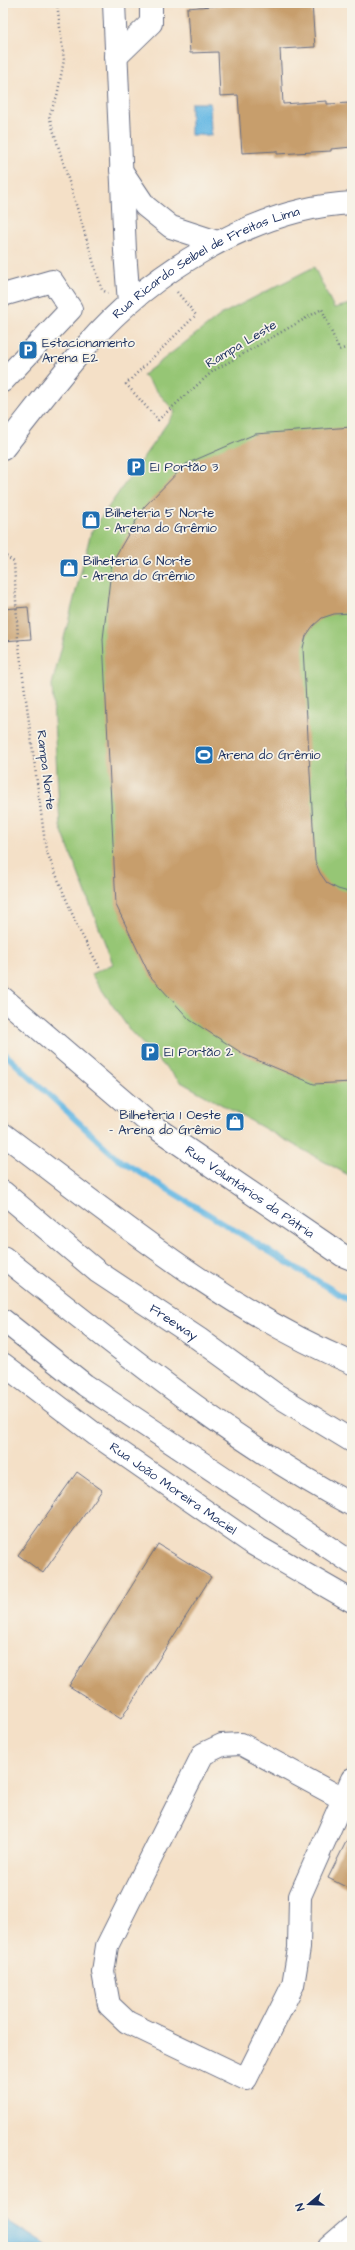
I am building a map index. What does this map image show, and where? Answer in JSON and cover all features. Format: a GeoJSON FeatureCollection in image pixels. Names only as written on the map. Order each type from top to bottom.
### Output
{"type":"FeatureCollection","features":[{"type":"Feature","properties":{"kind":"main road"},"geometry":{"type":"LineString","coordinates":[[114,3],[121,169],[129,303]]}},
{"type":"Feature","properties":{"kind":"main road"},"geometry":{"type":"LineString","coordinates":[[116,57],[151,23],[151,3]]}},
{"type":"Feature","properties":{"kind":"main road"},"geometry":{"type":"LineString","coordinates":[[121,169],[144,206],[171,227],[217,242]]}},
{"type":"Feature","properties":{"kind":"main road","name":"Rua Ricardo Seibel de Freitas Lima"},"geometry":{"type":"LineString","coordinates":[[3,448],[87,344],[129,303],[163,276],[217,242],[275,218],[352,203]]}},
{"type":"Feature","properties":{"kind":"main road"},"geometry":{"type":"LineString","coordinates":[[3,295],[52,281],[71,309],[3,381]]}},
{"type":"Feature","properties":{"kind":"main road","name":"Rua Voluntários da Pátria"},"geometry":{"type":"LineString","coordinates":[[3,998],[149,1123],[352,1259]]}},
{"type":"Feature","properties":{"kind":"main road"},"geometry":{"type":"LineString","coordinates":[[3,1134],[132,1231],[228,1297],[316,1348],[352,1363]]}},
{"type":"Feature","properties":{"kind":"main road","name":"Freeway"},"geometry":{"type":"LineString","coordinates":[[3,1192],[98,1272],[199,1339],[275,1394],[352,1441]]}},
{"type":"Feature","properties":{"kind":"main road"},"geometry":{"type":"LineString","coordinates":[[3,1257],[162,1382],[248,1442],[352,1506]]}},
{"type":"Feature","properties":{"kind":"main road"},"geometry":{"type":"LineString","coordinates":[[3,1320],[85,1385],[352,1562]]}},
{"type":"Feature","properties":{"kind":"main road","name":"Rua João Moreira Maciel"},"geometry":{"type":"LineString","coordinates":[[3,1364],[96,1435],[253,1544],[352,1601]]}},
{"type":"Feature","properties":{"kind":"main road"},"geometry":{"type":"LineString","coordinates":[[343,1799],[241,1744],[222,1745],[203,1754],[107,1946],[103,1972],[109,2005],[128,2022],[246,2079],[293,1985],[298,1948],[300,1896],[352,1779]]}},
{"type":"Feature","properties":{"kind":"main road"},"geometry":{"type":"LineString","coordinates":[[329,2247],[352,2227]]}},
{"type":"Feature","properties":{"kind":"path"},"geometry":{"type":"LineString","coordinates":[[57,3],[64,60],[57,96],[50,116],[102,290],[129,303]]}},
{"type":"Feature","properties":{"kind":"path","name":"Rampa Leste"},"geometry":{"type":"LineString","coordinates":[[163,276],[196,315],[126,384],[158,420],[213,371],[322,309],[339,350],[352,346]]}},
{"type":"Feature","properties":{"kind":"path","name":"Rampa Norte"},"geometry":{"type":"LineString","coordinates":[[3,554],[14,562],[18,640],[46,850],[78,928],[101,970]]}},
{"type":"Feature","properties":{"kind":"green space","name":"Arena do Grêmio"},"geometry":{"type":"Polygon","coordinates":[[[314,267],[334,308],[352,304],[352,1177],[179,1081],[131,1032],[91,974],[113,964],[60,826],[52,685],[91,532],[175,412],[143,375],[222,314],[314,267]]]}},
{"type":"Feature","properties":{"kind":"water"},"geometry":{"type":"Polygon","coordinates":[[[191,103],[210,103],[211,135],[191,135],[191,103]]]}},
{"type":"Feature","properties":{"kind":"water"},"geometry":{"type":"Polygon","coordinates":[[[3,2218],[49,2247],[3,2247],[3,2218]]]}},
{"type":"Feature","properties":{"kind":"building"},"geometry":{"type":"Polygon","coordinates":[[[249,3],[275,3],[276,5],[312,3],[315,47],[280,49],[283,104],[327,101],[327,104],[352,103],[352,147],[331,149],[331,151],[277,154],[277,151],[242,153],[238,95],[220,96],[218,52],[190,53],[187,8],[249,3]]]}},
{"type":"Feature","properties":{"kind":"building","name":"Arena do Grêmio"},"geometry":{"type":"Polygon","coordinates":[[[352,427],[352,613],[334,614],[322,618],[313,626],[306,636],[303,648],[315,861],[320,873],[327,883],[338,889],[352,893],[352,1082],[314,1084],[245,1055],[190,1020],[150,976],[116,905],[103,639],[112,562],[144,507],[186,464],[255,434],[352,427]]]}},
{"type":"Feature","properties":{"kind":"building"},"geometry":{"type":"Polygon","coordinates":[[[28,607],[31,639],[3,641],[3,609],[28,607]]]}},
{"type":"Feature","properties":{"kind":"building"},"geometry":{"type":"Polygon","coordinates":[[[77,1472],[102,1490],[43,1573],[18,1555],[77,1472]]]}},
{"type":"Feature","properties":{"kind":"building"},"geometry":{"type":"Polygon","coordinates":[[[158,1544],[211,1577],[121,1719],[69,1686],[158,1544]]]}},
{"type":"Feature","properties":{"kind":"building"},"geometry":{"type":"Polygon","coordinates":[[[352,1830],[352,1890],[328,1878],[352,1830]]]}},
{"type":"Feature","properties":{"kind":"waterway"},"geometry":{"type":"LineString","coordinates":[[3,1052],[118,1159],[352,1302]]}},
{"type":"Feature","properties":{"kind":"place","name":"Estacionamento Arena E2"},"geometry":{"type":"Point","coordinates":[28,350]}},
{"type":"Feature","properties":{"kind":"place","name":"E1 Portão 3"},"geometry":{"type":"Point","coordinates":[136,467]}},
{"type":"Feature","properties":{"kind":"place","name":"Bilheteria 5 Norte - Arena do Grêmio"},"geometry":{"type":"Point","coordinates":[91,520]}},
{"type":"Feature","properties":{"kind":"place","name":"Bilheteria 6 Norte - Arena do Grêmio"},"geometry":{"type":"Point","coordinates":[69,568]}},
{"type":"Feature","properties":{"kind":"place","name":"Arena do Grêmio"},"geometry":{"type":"Point","coordinates":[204,755]}},
{"type":"Feature","properties":{"kind":"place","name":"E1 Portão 2"},"geometry":{"type":"Point","coordinates":[150,1052]}},
{"type":"Feature","properties":{"kind":"place","name":"Bilheteria 1 Oeste - Arena do Grêmio"},"geometry":{"type":"Point","coordinates":[235,1122]}}]}
